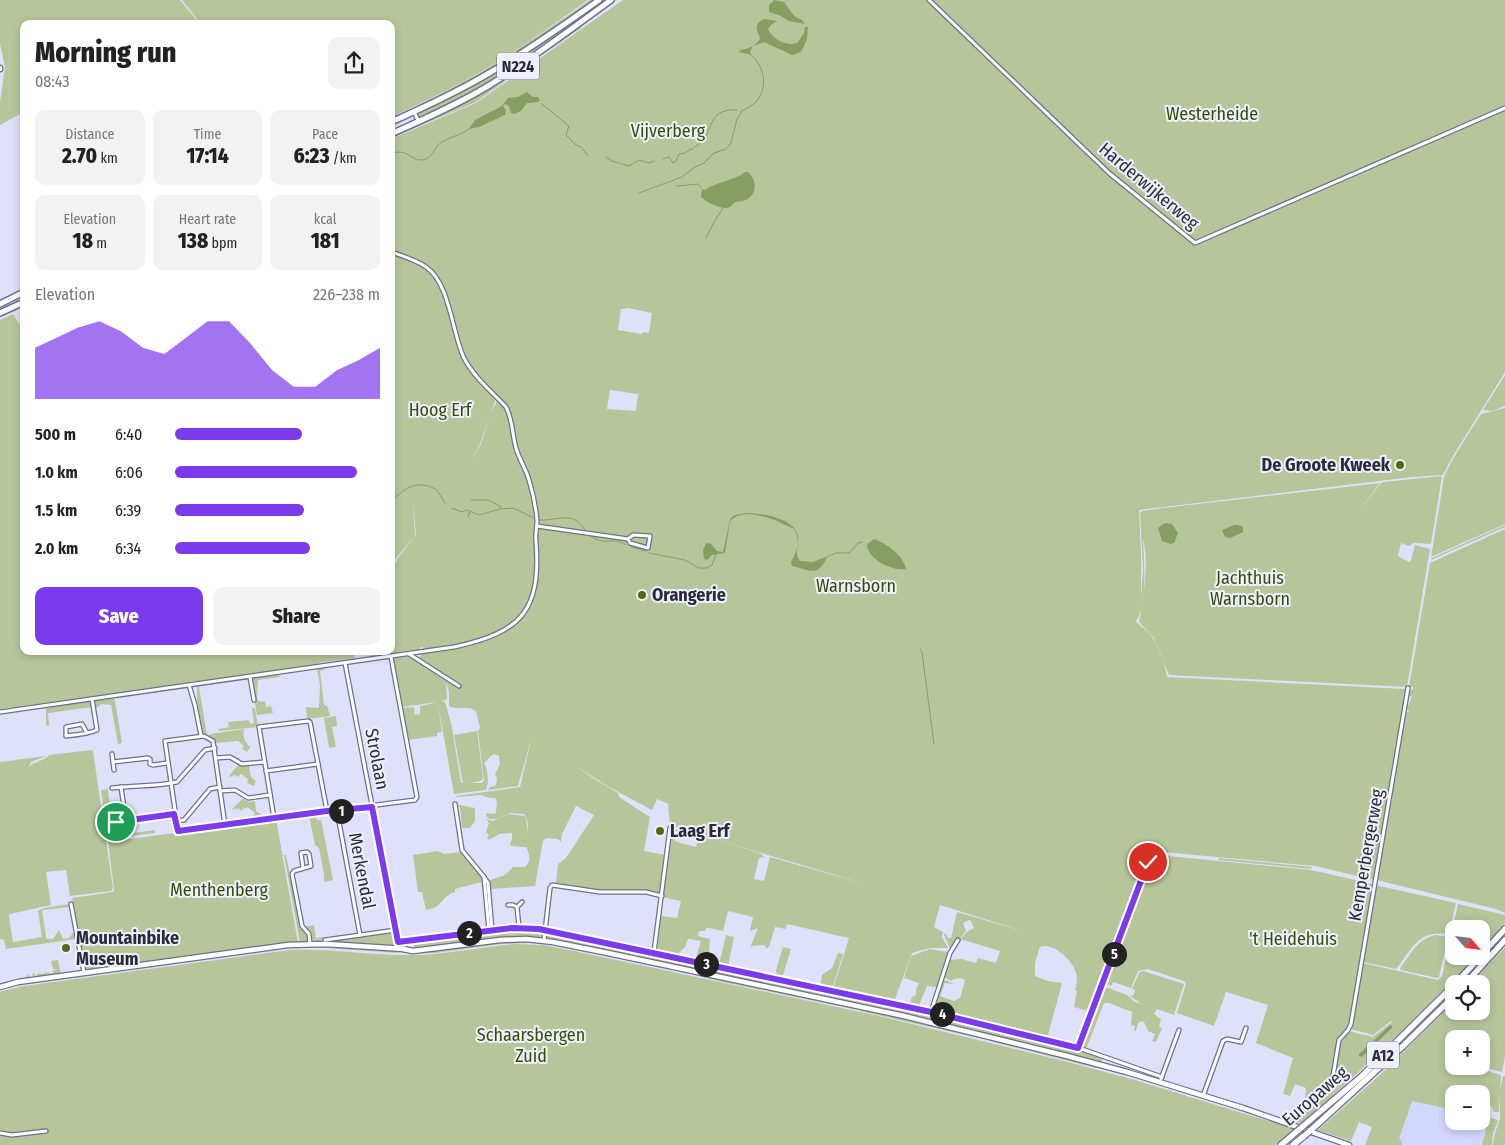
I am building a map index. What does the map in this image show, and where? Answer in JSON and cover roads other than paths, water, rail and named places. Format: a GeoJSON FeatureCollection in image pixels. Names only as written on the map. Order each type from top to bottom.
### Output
{"type":"FeatureCollection","features":[{"type":"Feature","properties":{"kind":"highway","name":"Europaweg"},"geometry":{"type":"LineString","coordinates":[[1490,946],[1505,929]]}},
{"type":"Feature","properties":{"kind":"highway"},"geometry":{"type":"LineString","coordinates":[[1473,975],[1505,940]]}},
{"type":"Feature","properties":{"kind":"highway","name":"Europaweg"},"geometry":{"type":"LineString","coordinates":[[1463,975],[1472,965]]}},
{"type":"Feature","properties":{"kind":"highway","name":"Europaweg"},"geometry":{"type":"LineString","coordinates":[[1281,1145],[1368,1070],[1445,993]]}},
{"type":"Feature","properties":{"kind":"highway","name":"Europaweg"},"geometry":{"type":"LineString","coordinates":[[1293,1145],[1403,1046],[1445,1005]]}},
{"type":"Feature","properties":{"kind":"main road","name":"N224"},"geometry":{"type":"LineString","coordinates":[[395,120],[460,89],[502,66],[599,0]]}},
{"type":"Feature","properties":{"kind":"main road","name":"N224"},"geometry":{"type":"LineString","coordinates":[[395,132],[465,99],[507,74],[611,0]]}},
{"type":"Feature","properties":{"kind":"main road"},"geometry":{"type":"LineString","coordinates":[[0,304],[20,294]]}},
{"type":"Feature","properties":{"kind":"main road"},"geometry":{"type":"LineString","coordinates":[[0,313],[20,304]]}},
{"type":"Feature","properties":{"kind":"main road"},"geometry":{"type":"LineString","coordinates":[[0,986],[84,973],[310,944],[413,951],[508,939],[544,940],[904,1016],[1103,1065],[1161,1080],[1349,1145]]}},
{"type":"Feature","properties":{"kind":"street","name":"Harderwijkerweg"},"geometry":{"type":"LineString","coordinates":[[928,0],[1109,173],[1196,243],[1505,108]]}},
{"type":"Feature","properties":{"kind":"street"},"geometry":{"type":"LineString","coordinates":[[414,112],[419,122]]}},
{"type":"Feature","properties":{"kind":"street"},"geometry":{"type":"LineString","coordinates":[[0,712],[409,654],[476,642],[503,630],[524,612],[532,597],[536,581],[537,526],[530,484],[516,447],[510,413],[465,360],[448,304],[431,271],[410,258],[395,253]]}},
{"type":"Feature","properties":{"kind":"street"},"geometry":{"type":"LineString","coordinates":[[537,526],[628,539],[630,543],[648,548],[650,536],[629,536],[628,539]]}},
{"type":"Feature","properties":{"kind":"street"},"geometry":{"type":"LineString","coordinates":[[418,660],[421,652]]}},
{"type":"Feature","properties":{"kind":"street"},"geometry":{"type":"LineString","coordinates":[[409,654],[460,686]]}},
{"type":"Feature","properties":{"kind":"street"},"geometry":{"type":"LineString","coordinates":[[225,825],[215,748],[211,740],[206,736],[201,736],[165,741],[175,821],[178,831],[225,825],[327,811],[372,807],[416,800],[391,656]]}},
{"type":"Feature","properties":{"kind":"street","name":"Strolaan"},"geometry":{"type":"LineString","coordinates":[[345,663],[400,949]]}},
{"type":"Feature","properties":{"kind":"street"},"geometry":{"type":"LineString","coordinates":[[250,677],[254,700]]}},
{"type":"Feature","properties":{"kind":"street"},"geometry":{"type":"LineString","coordinates":[[189,686],[195,704],[201,736]]}},
{"type":"Feature","properties":{"kind":"street","name":"Kemperbergerweg"},"geometry":{"type":"LineString","coordinates":[[1290,1124],[1332,1082],[1339,1040],[1348,1030],[1350,1024],[1408,688]]}},
{"type":"Feature","properties":{"kind":"street"},"geometry":{"type":"LineString","coordinates":[[87,733],[82,724],[66,727],[66,736],[95,732],[97,727],[92,699]]}},
{"type":"Feature","properties":{"kind":"street"},"geometry":{"type":"LineString","coordinates":[[274,818],[259,727],[309,722],[327,811]]}},
{"type":"Feature","properties":{"kind":"street"},"geometry":{"type":"LineString","coordinates":[[112,788],[179,781],[205,750],[215,748]]}},
{"type":"Feature","properties":{"kind":"street"},"geometry":{"type":"LineString","coordinates":[[112,754],[114,770]]}},
{"type":"Feature","properties":{"kind":"street"},"geometry":{"type":"LineString","coordinates":[[216,758],[230,756],[242,764],[264,762]]}},
{"type":"Feature","properties":{"kind":"street"},"geometry":{"type":"LineString","coordinates":[[113,762],[148,758],[152,764],[168,763]]}},
{"type":"Feature","properties":{"kind":"street"},"geometry":{"type":"LineString","coordinates":[[266,771],[318,764]]}},
{"type":"Feature","properties":{"kind":"street"},"geometry":{"type":"LineString","coordinates":[[122,786],[126,821]]}},
{"type":"Feature","properties":{"kind":"street"},"geometry":{"type":"LineString","coordinates":[[175,821],[184,820],[210,789],[220,787]]}},
{"type":"Feature","properties":{"kind":"street"},"geometry":{"type":"LineString","coordinates":[[220,791],[235,790],[248,798],[270,795]]}},
{"type":"Feature","properties":{"kind":"street"},"geometry":{"type":"LineString","coordinates":[[455,804],[462,850],[485,879],[491,930]]}},
{"type":"Feature","properties":{"kind":"street","name":"Merkendal"},"geometry":{"type":"LineString","coordinates":[[337,811],[360,935]]}},
{"type":"Feature","properties":{"kind":"street"},"geometry":{"type":"LineString","coordinates":[[116,822],[174,814]]}},
{"type":"Feature","properties":{"kind":"street"},"geometry":{"type":"LineString","coordinates":[[654,952],[670,828]]}},
{"type":"Feature","properties":{"kind":"street"},"geometry":{"type":"LineString","coordinates":[[303,868],[302,853],[307,852],[311,866],[294,871],[292,874],[302,926],[309,934],[310,944]]}},
{"type":"Feature","properties":{"kind":"street"},"geometry":{"type":"LineString","coordinates":[[1078,1048],[1150,857]]}},
{"type":"Feature","properties":{"kind":"street"},"geometry":{"type":"LineString","coordinates":[[544,940],[550,888],[553,884],[606,893],[646,892],[662,896]]}},
{"type":"Feature","properties":{"kind":"street"},"geometry":{"type":"LineString","coordinates":[[517,907],[522,902]]}},
{"type":"Feature","properties":{"kind":"street"},"geometry":{"type":"LineString","coordinates":[[71,904],[84,973]]}},
{"type":"Feature","properties":{"kind":"street"},"geometry":{"type":"LineString","coordinates":[[508,905],[517,907]]}},
{"type":"Feature","properties":{"kind":"street"},"geometry":{"type":"LineString","coordinates":[[517,907],[519,927]]}},
{"type":"Feature","properties":{"kind":"street"},"geometry":{"type":"LineString","coordinates":[[398,942],[519,927],[545,930],[931,1012],[1078,1048],[1161,1080],[1179,1030]]}},
{"type":"Feature","properties":{"kind":"street"},"geometry":{"type":"LineString","coordinates":[[324,940],[396,930]]}},
{"type":"Feature","properties":{"kind":"street"},"geometry":{"type":"LineString","coordinates":[[931,1012],[950,953],[958,940]]}},
{"type":"Feature","properties":{"kind":"street"},"geometry":{"type":"LineString","coordinates":[[1203,1096],[1223,1041],[1227,1039],[1241,1042],[1246,1028]]}},
{"type":"Feature","properties":{"kind":"street"},"geometry":{"type":"LineString","coordinates":[[1103,1065],[1105,1057]]}},
{"type":"Feature","properties":{"kind":"street"},"geometry":{"type":"LineString","coordinates":[[0,1132],[12,1135],[46,1131]]}},
{"type":"Feature","properties":{"kind":"waterway"},"geometry":{"type":"LineString","coordinates":[[742,111],[756,102],[763,90],[764,83],[759,64],[750,54]]}},
{"type":"Feature","properties":{"kind":"waterway"},"geometry":{"type":"LineString","coordinates":[[542,104],[569,126],[566,135],[576,145],[581,147],[588,156]]}},
{"type":"Feature","properties":{"kind":"waterway"},"geometry":{"type":"LineString","coordinates":[[695,147],[706,136],[719,113],[737,110]]}},
{"type":"Feature","properties":{"kind":"waterway"},"geometry":{"type":"LineString","coordinates":[[639,193],[682,177],[704,163],[714,153],[726,149],[731,143],[737,119],[742,111]]}},
{"type":"Feature","properties":{"kind":"waterway"},"geometry":{"type":"LineString","coordinates":[[395,152],[402,152],[424,160],[442,142],[470,128]]}},
{"type":"Feature","properties":{"kind":"waterway"},"geometry":{"type":"LineString","coordinates":[[663,159],[669,157],[673,163],[679,154],[693,149]]}},
{"type":"Feature","properties":{"kind":"waterway"},"geometry":{"type":"LineString","coordinates":[[606,157],[612,161],[629,166],[639,160],[649,163],[654,161]]}},
{"type":"Feature","properties":{"kind":"waterway"},"geometry":{"type":"LineString","coordinates":[[676,186],[698,184],[702,189]]}},
{"type":"Feature","properties":{"kind":"waterway"},"geometry":{"type":"LineString","coordinates":[[706,238],[723,208]]}},
{"type":"Feature","properties":{"kind":"waterway"},"geometry":{"type":"LineString","coordinates":[[395,498],[412,486],[424,485],[437,490],[445,503]]}},
{"type":"Feature","properties":{"kind":"waterway"},"geometry":{"type":"LineString","coordinates":[[471,500],[488,500],[500,506],[501,509]]}},
{"type":"Feature","properties":{"kind":"waterway"},"geometry":{"type":"LineString","coordinates":[[452,508],[462,512],[467,510],[479,515],[500,509],[513,508],[534,518]]}},
{"type":"Feature","properties":{"kind":"waterway"},"geometry":{"type":"LineString","coordinates":[[468,517],[470,511]]}},
{"type":"Feature","properties":{"kind":"waterway"},"geometry":{"type":"LineString","coordinates":[[540,520],[570,518],[576,520],[585,530]]}},
{"type":"Feature","properties":{"kind":"waterway"},"geometry":{"type":"LineString","coordinates":[[590,535],[600,541],[616,541],[626,545]]}},
{"type":"Feature","properties":{"kind":"waterway"},"geometry":{"type":"LineString","coordinates":[[827,557],[836,553],[849,553],[858,543],[862,542]]}},
{"type":"Feature","properties":{"kind":"waterway"},"geometry":{"type":"LineString","coordinates":[[631,547],[646,551]]}},
{"type":"Feature","properties":{"kind":"waterway"},"geometry":{"type":"LineString","coordinates":[[649,553],[685,560],[699,568],[707,568],[712,565],[716,554]]}},
{"type":"Feature","properties":{"kind":"waterway"},"geometry":{"type":"LineString","coordinates":[[920,649],[922,652],[934,744]]}},
{"type":"Feature","properties":{"kind":"place","name":"De Groote Kweek"},"geometry":{"type":"Point","coordinates":[1400,465]}},
{"type":"Feature","properties":{"kind":"place","name":"Orangerie"},"geometry":{"type":"Point","coordinates":[642,595]}},
{"type":"Feature","properties":{"kind":"place","name":"Laag Erf"},"geometry":{"type":"Point","coordinates":[660,831]}},
{"type":"Feature","properties":{"kind":"place","name":"Mountainbike Museum"},"geometry":{"type":"Point","coordinates":[66,948]}},
{"type":"Feature","properties":{"kind":"park label","name":"Westerheide"},"geometry":{"type":"Point","coordinates":[1212,114]}},
{"type":"Feature","properties":{"kind":"park label","name":"Vijverberg"},"geometry":{"type":"Point","coordinates":[668,131]}},
{"type":"Feature","properties":{"kind":"park label","name":"Hoog Erf"},"geometry":{"type":"Point","coordinates":[440,410]}},
{"type":"Feature","properties":{"kind":"park label","name":"Warnsborn"},"geometry":{"type":"Point","coordinates":[856,586]}},
{"type":"Feature","properties":{"kind":"park label","name":"Jachthuis Warnsborn"},"geometry":{"type":"Point","coordinates":[1250,588]}},
{"type":"Feature","properties":{"kind":"park label","name":"Menthenberg"},"geometry":{"type":"Point","coordinates":[219,890]}},
{"type":"Feature","properties":{"kind":"park label","name":"'t Heidehuis"},"geometry":{"type":"Point","coordinates":[1293,939]}},
{"type":"Feature","properties":{"kind":"park label","name":"Schaarsbergen Zuid"},"geometry":{"type":"Point","coordinates":[531,1045]}}]}
